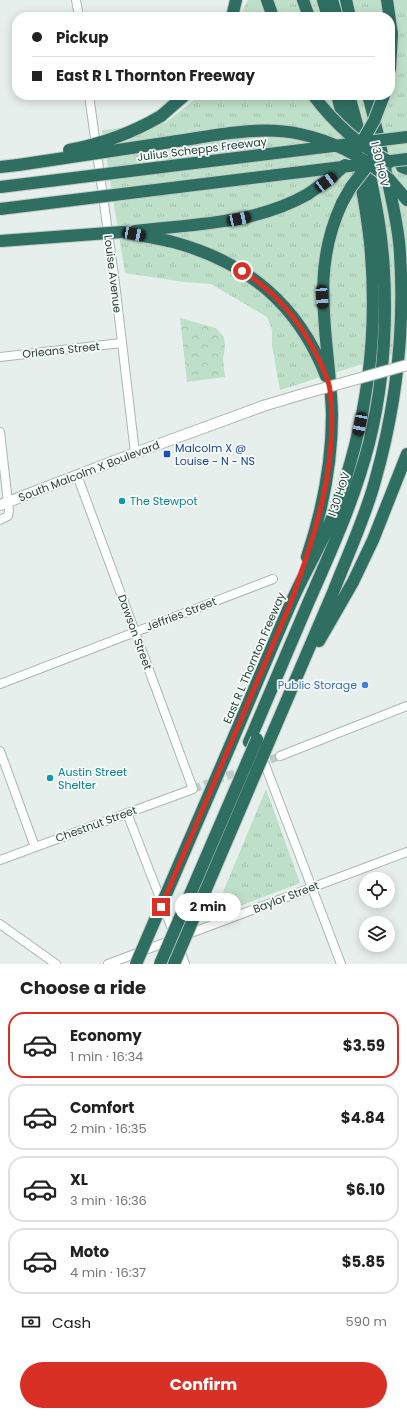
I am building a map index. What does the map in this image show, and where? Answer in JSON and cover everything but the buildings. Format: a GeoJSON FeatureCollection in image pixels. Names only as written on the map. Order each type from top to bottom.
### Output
{"type":"FeatureCollection","features":[{"type":"Feature","properties":{"kind":"highway"},"geometry":{"type":"LineString","coordinates":[[233,12],[236,0]]}},
{"type":"Feature","properties":{"kind":"highway"},"geometry":{"type":"LineString","coordinates":[[267,0],[271,12]]}},
{"type":"Feature","properties":{"kind":"highway"},"geometry":{"type":"LineString","coordinates":[[302,0],[307,12]]}},
{"type":"Feature","properties":{"kind":"highway"},"geometry":{"type":"LineString","coordinates":[[323,0],[327,12]]}},
{"type":"Feature","properties":{"kind":"highway"},"geometry":{"type":"LineString","coordinates":[[332,0],[336,12]]}},
{"type":"Feature","properties":{"kind":"highway"},"geometry":{"type":"LineString","coordinates":[[346,0],[349,12]]}},
{"type":"Feature","properties":{"kind":"highway"},"geometry":{"type":"LineString","coordinates":[[387,0],[389,12]]}},
{"type":"Feature","properties":{"kind":"highway"},"geometry":{"type":"LineString","coordinates":[[0,162],[108,141],[128,133],[161,116],[179,100]]}},
{"type":"Feature","properties":{"kind":"highway"},"geometry":{"type":"LineString","coordinates":[[317,100],[336,123],[351,136],[384,159],[407,169]]}},
{"type":"Feature","properties":{"kind":"highway","name":"East R L Thornton Freeway"},"geometry":{"type":"LineString","coordinates":[[136,964],[291,602],[326,531],[346,480],[358,438],[366,397],[372,351],[374,307],[372,263],[364,193],[338,100]]}},
{"type":"Feature","properties":{"kind":"highway","name":"I 30 HOV"},"geometry":{"type":"LineString","coordinates":[[160,964],[334,545],[349,506],[369,442],[379,386],[385,327],[384,270],[382,242],[377,211],[350,100]]}},
{"type":"Feature","properties":{"kind":"highway","name":"I 30 HOV"},"geometry":{"type":"LineString","coordinates":[[153,964],[352,514],[372,453],[385,386],[391,324],[391,299],[387,234],[377,176],[359,100]]}},
{"type":"Feature","properties":{"kind":"highway"},"geometry":{"type":"LineString","coordinates":[[174,964],[339,576],[375,483],[386,437],[395,391],[400,346],[402,298],[400,253],[391,194],[369,100]]}},
{"type":"Feature","properties":{"kind":"highway"},"geometry":{"type":"LineString","coordinates":[[0,241],[122,232],[227,222],[282,208],[308,194],[346,165],[357,150],[374,121],[382,100]]}},
{"type":"Feature","properties":{"kind":"highway"},"geometry":{"type":"LineString","coordinates":[[0,167],[212,136],[276,131],[315,138],[350,152],[389,179],[407,200]]}},
{"type":"Feature","properties":{"kind":"highway"},"geometry":{"type":"LineString","coordinates":[[291,602],[308,554],[321,509],[331,444],[332,415],[324,327],[322,283],[328,239],[336,215],[362,171],[375,156],[389,144],[407,134]]}},
{"type":"Feature","properties":{"kind":"highway","name":"Julius Schepps Freeway"},"geometry":{"type":"LineString","coordinates":[[0,187],[407,134]]}},
{"type":"Feature","properties":{"kind":"highway"},"geometry":{"type":"LineString","coordinates":[[0,209],[407,159]]}},
{"type":"Feature","properties":{"kind":"highway"},"geometry":{"type":"LineString","coordinates":[[122,232],[172,242],[212,255],[232,265],[271,292],[287,308],[303,331],[315,351],[330,388]]}},
{"type":"Feature","properties":{"kind":"highway"},"geometry":{"type":"LineString","coordinates":[[291,691],[361,566],[373,540],[407,454]]}},
{"type":"Feature","properties":{"kind":"street"},"geometry":{"type":"LineString","coordinates":[[76,0],[78,12]]}},
{"type":"Feature","properties":{"kind":"street","name":"Louise Avenue"},"geometry":{"type":"LineString","coordinates":[[90,100],[115,283],[135,453]]}},
{"type":"Feature","properties":{"kind":"street","name":"Orleans Street"},"geometry":{"type":"LineString","coordinates":[[0,357],[122,343]]}},
{"type":"Feature","properties":{"kind":"street","name":"South Malcolm X Boulevard"},"geometry":{"type":"LineString","coordinates":[[3,504],[263,406],[407,365]]}},
{"type":"Feature","properties":{"kind":"street"},"geometry":{"type":"LineString","coordinates":[[0,432],[3,504],[9,510],[8,516],[0,520]]}},
{"type":"Feature","properties":{"kind":"street","name":"Dawson Street"},"geometry":{"type":"LineString","coordinates":[[77,475],[193,789]]}},
{"type":"Feature","properties":{"kind":"street","name":"Jeffries Street"},"geometry":{"type":"LineString","coordinates":[[0,684],[273,579]]}},
{"type":"Feature","properties":{"kind":"street"},"geometry":{"type":"LineString","coordinates":[[280,756],[407,706]]}},
{"type":"Feature","properties":{"kind":"street"},"geometry":{"type":"LineString","coordinates":[[0,751],[35,847]]}},
{"type":"Feature","properties":{"kind":"street"},"geometry":{"type":"LineString","coordinates":[[264,762],[341,964]]}},
{"type":"Feature","properties":{"kind":"street","name":"Chestnut Street"},"geometry":{"type":"LineString","coordinates":[[0,860],[193,789]]}},
{"type":"Feature","properties":{"kind":"street"},"geometry":{"type":"LineString","coordinates":[[127,813],[185,964]]}},
{"type":"Feature","properties":{"kind":"street","name":"Baylor Street"},"geometry":{"type":"LineString","coordinates":[[108,964],[407,852]]}},
{"type":"Feature","properties":{"kind":"street"},"geometry":{"type":"LineString","coordinates":[[0,924],[56,964]]}},
{"type":"Feature","properties":{"kind":"green space"},"geometry":{"type":"Polygon","coordinates":[[[248,0],[407,0],[407,350],[280,390],[272,346],[272,330],[267,317],[211,284],[184,282],[125,273],[102,130],[165,123],[194,100],[395,100],[395,12],[242,12],[248,0]]]}},
{"type":"Feature","properties":{"kind":"green space"},"geometry":{"type":"Polygon","coordinates":[[[180,318],[216,328],[224,337],[225,347],[223,359],[225,377],[187,382],[180,318]]]}},
{"type":"Feature","properties":{"kind":"green space"},"geometry":{"type":"Polygon","coordinates":[[[266,789],[300,883],[213,916],[266,789]]]}},
{"type":"Feature","properties":{"kind":"tunnel"},"geometry":{"type":"LineString","coordinates":[[259,764],[280,756]]}},
{"type":"Feature","properties":{"kind":"tunnel"},"geometry":{"type":"LineString","coordinates":[[193,789],[246,769]]}},
{"type":"Feature","properties":{"kind":"place","name":"Malcolm X @ Louise - N - NS"},"geometry":{"type":"Point","coordinates":[167,454]}},
{"type":"Feature","properties":{"kind":"place","name":"The Stewpot"},"geometry":{"type":"Point","coordinates":[122,501]}},
{"type":"Feature","properties":{"kind":"place","name":"Public Storage"},"geometry":{"type":"Point","coordinates":[365,685]}},
{"type":"Feature","properties":{"kind":"place","name":"Austin Street Shelter"},"geometry":{"type":"Point","coordinates":[50,778]}},
{"type":"Feature","properties":{"kind":"route"},"geometry":{"type":"LineString","coordinates":[[161,907],[291,602],[308,554],[321,509],[328,471],[332,415],[330,388],[323,369],[315,351],[287,308],[271,292],[242,271]]}}]}
